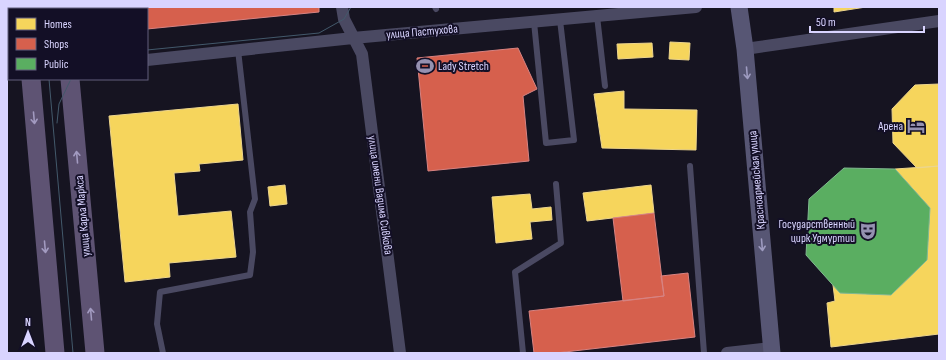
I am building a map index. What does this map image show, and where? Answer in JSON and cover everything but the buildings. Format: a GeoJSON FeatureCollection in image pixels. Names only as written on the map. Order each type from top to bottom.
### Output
{"type":"FeatureCollection","features":[{"type":"Feature","properties":{"kind":"main road"},"geometry":{"type":"LineString","coordinates":[[31,80],[55,353]]}},
{"type":"Feature","properties":{"kind":"main road","name":"улица Карла Маркса"},"geometry":{"type":"LineString","coordinates":[[70,80],[95,353]]}},
{"type":"Feature","properties":{"kind":"street","name":"улица имени Вадима Сивкова"},"geometry":{"type":"LineString","coordinates":[[342,7],[344,18],[362,54],[400,353]]}},
{"type":"Feature","properties":{"kind":"street","name":"улица Пастухова"},"geometry":{"type":"LineString","coordinates":[[148,60],[354,38],[560,20],[641,10],[696,7]]}},
{"type":"Feature","properties":{"kind":"street","name":"Красноармейская улица"},"geometry":{"type":"LineString","coordinates":[[739,7],[745,49],[772,351]]}},
{"type":"Feature","properties":{"kind":"street"},"geometry":{"type":"LineString","coordinates":[[745,49],[939,21]]}},
{"type":"Feature","properties":{"kind":"street"},"geometry":{"type":"LineString","coordinates":[[727,353],[772,351]]}},
{"type":"Feature","properties":{"kind":"lane"},"geometry":{"type":"LineString","coordinates":[[597,16],[605,86]]}},
{"type":"Feature","properties":{"kind":"lane"},"geometry":{"type":"LineString","coordinates":[[534,22],[546,143],[574,140],[560,20]]}},
{"type":"Feature","properties":{"kind":"lane"},"geometry":{"type":"LineString","coordinates":[[162,353],[157,324],[160,292],[250,275],[253,252],[250,212],[255,199],[238,50]]}},
{"type":"Feature","properties":{"kind":"lane"},"geometry":{"type":"LineString","coordinates":[[690,166],[704,353]]}},
{"type":"Feature","properties":{"kind":"lane"},"geometry":{"type":"LineString","coordinates":[[523,353],[515,272],[561,243],[556,184]]}},
{"type":"Feature","properties":{"kind":"tram line"},"geometry":{"type":"LineString","coordinates":[[148,50],[319,33],[344,19],[351,7]]}},
{"type":"Feature","properties":{"kind":"tram line"},"geometry":{"type":"LineString","coordinates":[[49,80],[73,353]]}},
{"type":"Feature","properties":{"kind":"tram line"},"geometry":{"type":"LineString","coordinates":[[57,123],[59,104],[71,80]]}},
{"type":"Feature","properties":{"kind":"place","name":"Lady Stretch"},"geometry":{"type":"Point","coordinates":[425,66]}},
{"type":"Feature","properties":{"kind":"place","name":"Арена"},"geometry":{"type":"Point","coordinates":[916,126]}},
{"type":"Feature","properties":{"kind":"place","name":"Государственный цирк Удмуртии"},"geometry":{"type":"Point","coordinates":[868,231]}}]}
